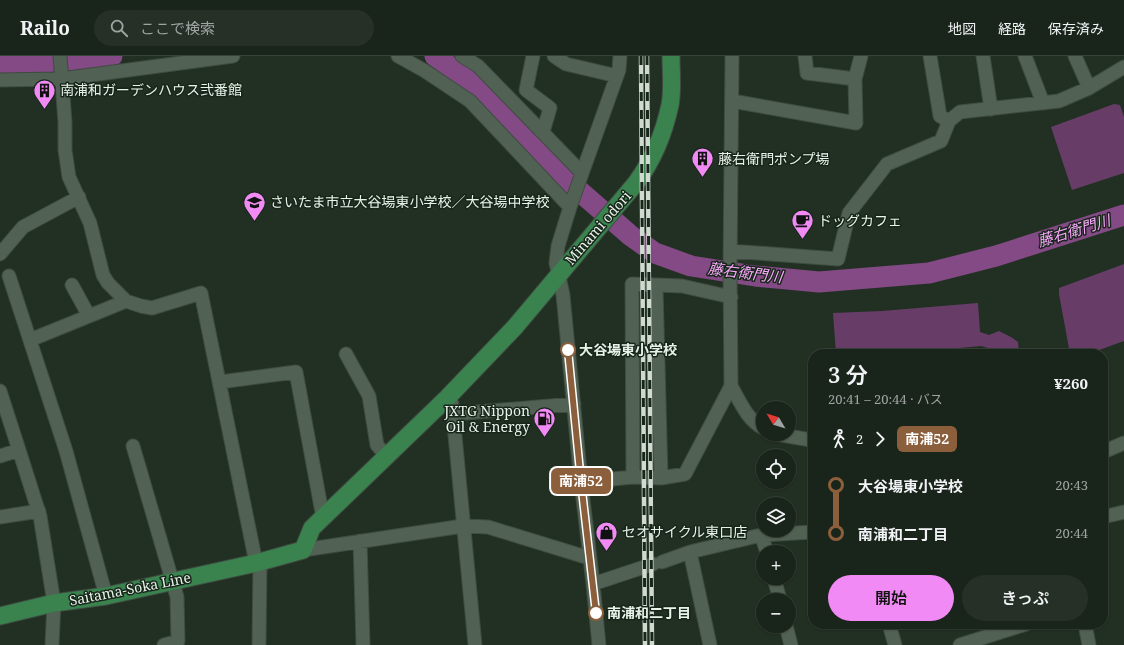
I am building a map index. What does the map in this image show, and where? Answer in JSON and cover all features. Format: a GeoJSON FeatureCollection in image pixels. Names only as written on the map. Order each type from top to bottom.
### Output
{"type":"FeatureCollection","features":[{"type":"Feature","properties":{"kind":"main road","name":"Minami odori"},"geometry":{"type":"LineString","coordinates":[[559,274],[619,205],[648,168],[664,128],[670,104],[671,56]]}},
{"type":"Feature","properties":{"kind":"main road"},"geometry":{"type":"LineString","coordinates":[[303,550],[312,528],[448,397],[515,327],[559,274]]}},
{"type":"Feature","properties":{"kind":"main road","name":"Saitama-Soka Line"},"geometry":{"type":"LineString","coordinates":[[0,616],[54,603],[106,596],[258,563],[303,550]]}},
{"type":"Feature","properties":{"kind":"street"},"geometry":{"type":"LineString","coordinates":[[60,56],[69,177],[90,223],[103,274],[108,283],[126,301],[152,308],[201,293],[258,563],[259,645]]}},
{"type":"Feature","properties":{"kind":"street"},"geometry":{"type":"LineString","coordinates":[[0,80],[61,76],[233,56]]}},
{"type":"Feature","properties":{"kind":"street"},"geometry":{"type":"LineString","coordinates":[[398,56],[425,71],[470,101],[571,204]]}},
{"type":"Feature","properties":{"kind":"street"},"geometry":{"type":"LineString","coordinates":[[462,56],[478,66],[543,132],[581,175]]}},
{"type":"Feature","properties":{"kind":"street"},"geometry":{"type":"LineString","coordinates":[[533,56],[526,90],[550,108],[543,132]]}},
{"type":"Feature","properties":{"kind":"street"},"geometry":{"type":"LineString","coordinates":[[554,56],[566,64],[617,76]]}},
{"type":"Feature","properties":{"kind":"street"},"geometry":{"type":"LineString","coordinates":[[559,274],[556,262],[558,246],[581,175],[619,70],[620,56]]}},
{"type":"Feature","properties":{"kind":"street"},"geometry":{"type":"LineString","coordinates":[[732,56],[730,254],[731,386],[744,410],[756,424]]}},
{"type":"Feature","properties":{"kind":"street"},"geometry":{"type":"LineString","coordinates":[[805,56],[807,73],[855,79]]}},
{"type":"Feature","properties":{"kind":"street"},"geometry":{"type":"LineString","coordinates":[[732,100],[856,124],[855,79],[861,56]]}},
{"type":"Feature","properties":{"kind":"street"},"geometry":{"type":"LineString","coordinates":[[930,56],[940,116],[949,121]]}},
{"type":"Feature","properties":{"kind":"street"},"geometry":{"type":"LineString","coordinates":[[983,56],[991,109]]}},
{"type":"Feature","properties":{"kind":"street"},"geometry":{"type":"LineString","coordinates":[[1025,56],[1043,103]]}},
{"type":"Feature","properties":{"kind":"street"},"geometry":{"type":"LineString","coordinates":[[1075,56],[1089,88]]}},
{"type":"Feature","properties":{"kind":"street"},"geometry":{"type":"LineString","coordinates":[[1120,56],[1124,64]]}},
{"type":"Feature","properties":{"kind":"street"},"geometry":{"type":"LineString","coordinates":[[730,254],[838,259],[849,213],[887,164],[941,141],[949,121],[960,112],[1059,101],[1089,88],[1124,67]]}},
{"type":"Feature","properties":{"kind":"street"},"geometry":{"type":"LineString","coordinates":[[0,254],[23,226],[79,197]]}},
{"type":"Feature","properties":{"kind":"street","name":"Minami odori"},"geometry":{"type":"LineString","coordinates":[[559,274],[563,295],[581,482],[599,645]]}},
{"type":"Feature","properties":{"kind":"street"},"geometry":{"type":"LineString","coordinates":[[9,276],[66,451],[106,596]]}},
{"type":"Feature","properties":{"kind":"street"},"geometry":{"type":"LineString","coordinates":[[634,478],[632,284],[682,286],[730,292]]}},
{"type":"Feature","properties":{"kind":"street"},"geometry":{"type":"LineString","coordinates":[[72,285],[89,316]]}},
{"type":"Feature","properties":{"kind":"street"},"geometry":{"type":"LineString","coordinates":[[656,286],[661,478]]}},
{"type":"Feature","properties":{"kind":"street"},"geometry":{"type":"LineString","coordinates":[[30,340],[126,301]]}},
{"type":"Feature","properties":{"kind":"street"},"geometry":{"type":"LineString","coordinates":[[346,354],[369,396],[377,445],[386,456]]}},
{"type":"Feature","properties":{"kind":"street"},"geometry":{"type":"LineString","coordinates":[[220,382],[296,372],[323,518]]}},
{"type":"Feature","properties":{"kind":"street"},"geometry":{"type":"LineString","coordinates":[[581,482],[634,478],[661,478],[685,474],[731,386]]}},
{"type":"Feature","properties":{"kind":"street"},"geometry":{"type":"LineString","coordinates":[[0,390],[39,511],[54,603],[52,645]]}},
{"type":"Feature","properties":{"kind":"street"},"geometry":{"type":"LineString","coordinates":[[448,397],[452,404],[475,645]]}},
{"type":"Feature","properties":{"kind":"street"},"geometry":{"type":"LineString","coordinates":[[453,414],[574,404]]}},
{"type":"Feature","properties":{"kind":"street"},"geometry":{"type":"LineString","coordinates":[[796,437],[808,439]]}},
{"type":"Feature","properties":{"kind":"street"},"geometry":{"type":"LineString","coordinates":[[1108,450],[1124,443]]}},
{"type":"Feature","properties":{"kind":"street"},"geometry":{"type":"LineString","coordinates":[[133,446],[177,597],[178,641],[164,645]]}},
{"type":"Feature","properties":{"kind":"street"},"geometry":{"type":"LineString","coordinates":[[0,456],[19,450]]}},
{"type":"Feature","properties":{"kind":"street"},"geometry":{"type":"LineString","coordinates":[[0,517],[39,511]]}},
{"type":"Feature","properties":{"kind":"street"},"geometry":{"type":"LineString","coordinates":[[1108,516],[1124,512]]}},
{"type":"Feature","properties":{"kind":"street"},"geometry":{"type":"LineString","coordinates":[[303,550],[463,526],[488,527],[589,558]]}},
{"type":"Feature","properties":{"kind":"street"},"geometry":{"type":"LineString","coordinates":[[796,533],[808,532]]}},
{"type":"Feature","properties":{"kind":"street"},"geometry":{"type":"LineString","coordinates":[[593,584],[690,552],[756,536]]}},
{"type":"Feature","properties":{"kind":"street"},"geometry":{"type":"LineString","coordinates":[[360,541],[363,645]]}},
{"type":"Feature","properties":{"kind":"street"},"geometry":{"type":"LineString","coordinates":[[690,552],[710,645]]}},
{"type":"Feature","properties":{"kind":"street"},"geometry":{"type":"LineString","coordinates":[[890,629],[895,645]]}},
{"type":"Feature","properties":{"kind":"street"},"geometry":{"type":"LineString","coordinates":[[960,645],[1010,629]]}},
{"type":"Feature","properties":{"kind":"street"},"geometry":{"type":"LineString","coordinates":[[1086,629],[1089,645]]}},
{"type":"Feature","properties":{"kind":"street"},"geometry":{"type":"LineString","coordinates":[[787,633],[790,645]]}},
{"type":"Feature","properties":{"kind":"shaded area"},"geometry":{"type":"Polygon","coordinates":[[[1114,104],[1120,105],[1124,117],[1124,173],[1072,190],[1051,127],[1114,104]]]}},
{"type":"Feature","properties":{"kind":"shaded area"},"geometry":{"type":"Polygon","coordinates":[[[1124,264],[1124,341],[1102,349],[1069,349],[1059,288],[1124,264]]]}},
{"type":"Feature","properties":{"kind":"shaded area"},"geometry":{"type":"Polygon","coordinates":[[[978,303],[980,332],[989,335],[999,331],[1018,342],[1019,349],[989,349],[981,346],[948,349],[836,349],[833,313],[882,311],[978,303]]]}},
{"type":"Feature","properties":{"kind":"waterway","name":"藤右衛門川"},"geometry":{"type":"LineString","coordinates":[[0,66],[112,56]]}},
{"type":"Feature","properties":{"kind":"waterway","name":"藤右衛門川"},"geometry":{"type":"LineString","coordinates":[[435,56],[469,80],[561,175],[631,236],[655,253],[691,266],[755,276],[819,282],[929,273],[996,256],[1124,215]]}},
{"type":"Feature","properties":{"kind":"railway"},"geometry":{"type":"LineString","coordinates":[[641,56],[645,645]]}},
{"type":"Feature","properties":{"kind":"railway"},"geometry":{"type":"LineString","coordinates":[[647,56],[652,645]]}},
{"type":"Feature","properties":{"kind":"bus line","name":"南浦52"},"geometry":{"type":"LineString","coordinates":[[568,350],[596,613]]}},
{"type":"Feature","properties":{"kind":"place","name":"南浦和ガーデンハウス弐番館"},"geometry":{"type":"Point","coordinates":[44,110]}},
{"type":"Feature","properties":{"kind":"place","name":"藤右衛門ポンプ場"},"geometry":{"type":"Point","coordinates":[703,178]}},
{"type":"Feature","properties":{"kind":"place","name":"さいたま市立大谷場東小学校／大谷場中学校"},"geometry":{"type":"Point","coordinates":[255,222]}},
{"type":"Feature","properties":{"kind":"place","name":"ドッグカフェ"},"geometry":{"type":"Point","coordinates":[802,240]}},
{"type":"Feature","properties":{"kind":"place","name":"大谷場東小学校"},"geometry":{"type":"Point","coordinates":[568,350]}},
{"type":"Feature","properties":{"kind":"place","name":"JXTG Nippon Oil & Energy"},"geometry":{"type":"Point","coordinates":[545,438]}},
{"type":"Feature","properties":{"kind":"place","name":"セオサイクル東口店"},"geometry":{"type":"Point","coordinates":[607,552]}},
{"type":"Feature","properties":{"kind":"place","name":"南浦和二丁目"},"geometry":{"type":"Point","coordinates":[596,613]}}]}
